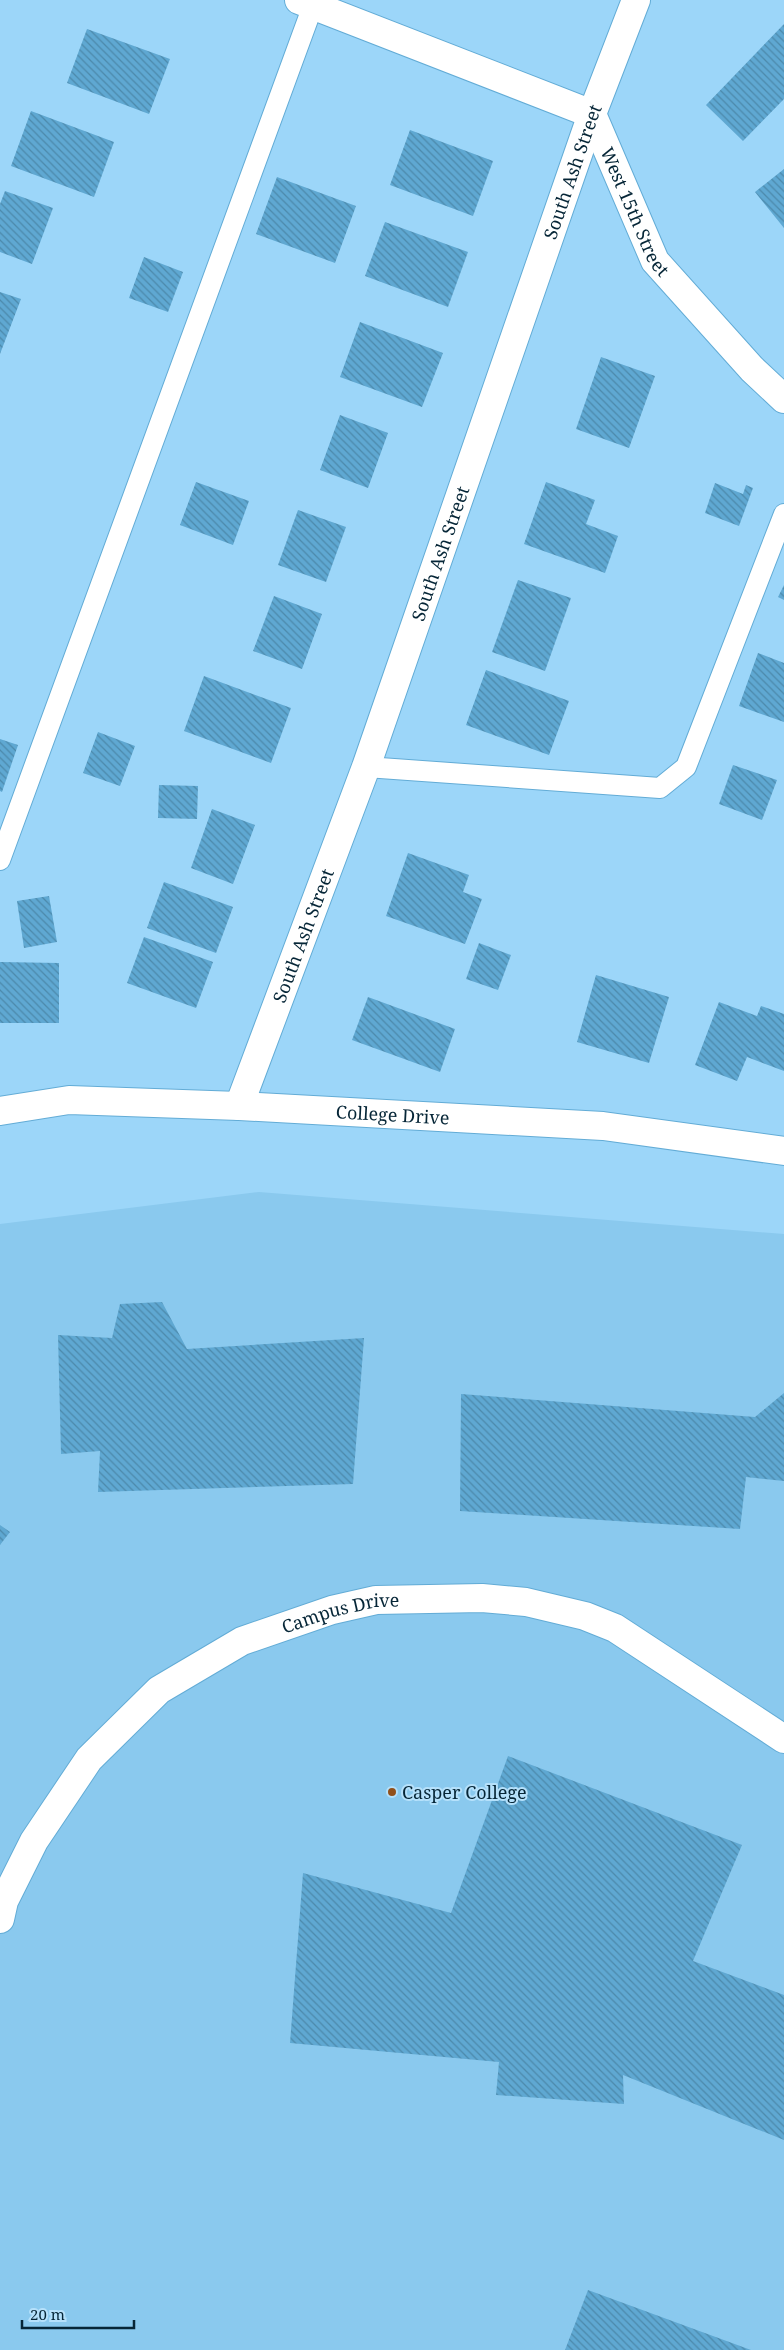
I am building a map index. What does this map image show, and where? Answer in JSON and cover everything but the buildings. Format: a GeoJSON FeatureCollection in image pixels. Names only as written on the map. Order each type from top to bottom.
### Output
{"type":"FeatureCollection","features":[{"type":"Feature","properties":{"kind":"street","name":"South Ash Street"},"geometry":{"type":"LineString","coordinates":[[240,1106],[366,767],[592,114],[636,0]]}},
{"type":"Feature","properties":{"kind":"street"},"geometry":{"type":"LineString","coordinates":[[309,1],[592,114]]}},
{"type":"Feature","properties":{"kind":"street","name":"West 15th Street"},"geometry":{"type":"LineString","coordinates":[[592,114],[656,261],[752,369],[784,399]]}},
{"type":"Feature","properties":{"kind":"street","name":"College Drive"},"geometry":{"type":"LineString","coordinates":[[0,1111],[69,1100],[240,1106],[603,1126],[784,1151]]}},
{"type":"Feature","properties":{"kind":"street","name":"Campus Drive"},"geometry":{"type":"LineString","coordinates":[[0,1919],[4,1902],[34,1841],[89,1759],[159,1690],[242,1641],[332,1610],[376,1600],[482,1598],[526,1602],[585,1616],[616,1628],[784,1739]]}},
{"type":"Feature","properties":{"kind":"lane"},"geometry":{"type":"LineString","coordinates":[[0,860],[309,1]]}},
{"type":"Feature","properties":{"kind":"lane"},"geometry":{"type":"LineString","coordinates":[[366,767],[660,788],[686,767],[784,514]]}},
{"type":"Feature","properties":{"kind":"shaded area","name":"Casper College"},"geometry":{"type":"Polygon","coordinates":[[[259,1192],[784,1234],[784,2350],[0,2350],[0,1224],[259,1192]]]}},
{"type":"Feature","properties":{"kind":"place","name":"Casper College"},"geometry":{"type":"Point","coordinates":[392,1792]}}]}
